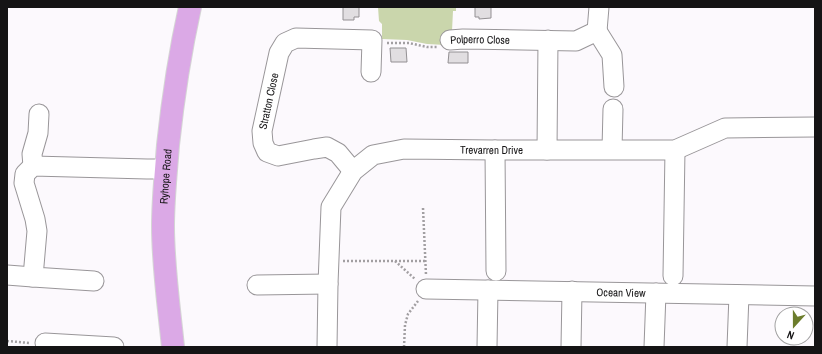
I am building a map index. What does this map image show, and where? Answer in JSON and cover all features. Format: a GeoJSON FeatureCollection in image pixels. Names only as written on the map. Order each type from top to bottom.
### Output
{"type":"FeatureCollection","features":[{"type":"Feature","properties":{"kind":"main road","name":"Ryhope Road"},"geometry":{"type":"LineString","coordinates":[[173,347],[165,273],[163,225],[172,104],[190,7]]}},
{"type":"Feature","properties":{"kind":"street"},"geometry":{"type":"LineString","coordinates":[[599,7],[597,31],[612,55],[614,87]]}},
{"type":"Feature","properties":{"kind":"street","name":"Polperro Close"},"geometry":{"type":"LineString","coordinates":[[450,40],[576,41],[597,31]]}},
{"type":"Feature","properties":{"kind":"street","name":"Stratton Close"},"geometry":{"type":"LineString","coordinates":[[353,171],[338,153],[327,147],[278,156],[267,152],[263,143],[262,131],[280,53],[285,43],[296,38],[372,40]]}},
{"type":"Feature","properties":{"kind":"street"},"geometry":{"type":"LineString","coordinates":[[371,72],[372,40]]}},
{"type":"Feature","properties":{"kind":"street"},"geometry":{"type":"LineString","coordinates":[[547,150],[548,40]]}},
{"type":"Feature","properties":{"kind":"street"},"geometry":{"type":"LineString","coordinates":[[612,149],[614,109]]}},
{"type":"Feature","properties":{"kind":"street"},"geometry":{"type":"LineString","coordinates":[[33,166],[32,154],[38,133],[39,114]]}},
{"type":"Feature","properties":{"kind":"street","name":"Trevarren Drive"},"geometry":{"type":"LineString","coordinates":[[326,347],[331,207],[353,171],[373,155],[404,149],[675,150],[725,128],[815,126]]}},
{"type":"Feature","properties":{"kind":"street"},"geometry":{"type":"LineString","coordinates":[[494,150],[496,271]]}},
{"type":"Feature","properties":{"kind":"street"},"geometry":{"type":"LineString","coordinates":[[674,276],[675,150]]}},
{"type":"Feature","properties":{"kind":"street"},"geometry":{"type":"LineString","coordinates":[[33,277],[37,230],[24,183],[25,174],[33,166],[166,169]]}},
{"type":"Feature","properties":{"kind":"street"},"geometry":{"type":"LineString","coordinates":[[7,275],[94,281]]}},
{"type":"Feature","properties":{"kind":"street"},"geometry":{"type":"LineString","coordinates":[[257,285],[328,284]]}},
{"type":"Feature","properties":{"kind":"street","name":"Ocean View"},"geometry":{"type":"LineString","coordinates":[[426,289],[815,296]]}},
{"type":"Feature","properties":{"kind":"street"},"geometry":{"type":"LineString","coordinates":[[487,347],[488,290]]}},
{"type":"Feature","properties":{"kind":"street"},"geometry":{"type":"LineString","coordinates":[[571,347],[572,291]]}},
{"type":"Feature","properties":{"kind":"street"},"geometry":{"type":"LineString","coordinates":[[654,347],[656,293]]}},
{"type":"Feature","properties":{"kind":"street"},"geometry":{"type":"LineString","coordinates":[[737,347],[739,295]]}},
{"type":"Feature","properties":{"kind":"street"},"geometry":{"type":"LineString","coordinates":[[45,343],[72,346],[114,347]]}},
{"type":"Feature","properties":{"kind":"path","name":"Polperro Close"},"geometry":{"type":"LineString","coordinates":[[372,40],[378,43],[409,43],[426,47],[449,48],[450,40]]}},
{"type":"Feature","properties":{"kind":"path"},"geometry":{"type":"LineString","coordinates":[[404,347],[405,325],[408,314],[426,289],[423,208]]}},
{"type":"Feature","properties":{"kind":"path"},"geometry":{"type":"LineString","coordinates":[[329,261],[425,261]]}},
{"type":"Feature","properties":{"kind":"path"},"geometry":{"type":"LineString","coordinates":[[395,261],[426,289]]}},
{"type":"Feature","properties":{"kind":"path"},"geometry":{"type":"LineString","coordinates":[[7,341],[45,343]]}},
{"type":"Feature","properties":{"kind":"green space"},"geometry":{"type":"Polygon","coordinates":[[[378,7],[456,7],[456,11],[453,11],[452,31],[445,45],[427,44],[407,40],[382,39],[382,24],[379,21],[378,7]]]}},
{"type":"Feature","properties":{"kind":"building"},"geometry":{"type":"Polygon","coordinates":[[[343,7],[359,7],[359,17],[354,17],[354,20],[343,20],[343,7]]]}},
{"type":"Feature","properties":{"kind":"building"},"geometry":{"type":"Polygon","coordinates":[[[475,7],[491,7],[491,18],[479,19],[479,17],[475,17],[475,7]]]}},
{"type":"Feature","properties":{"kind":"building"},"geometry":{"type":"Polygon","coordinates":[[[390,48],[406,48],[407,62],[391,62],[390,48]]]}},
{"type":"Feature","properties":{"kind":"building"},"geometry":{"type":"Polygon","coordinates":[[[449,52],[468,52],[468,63],[448,63],[449,52]]]}}]}
